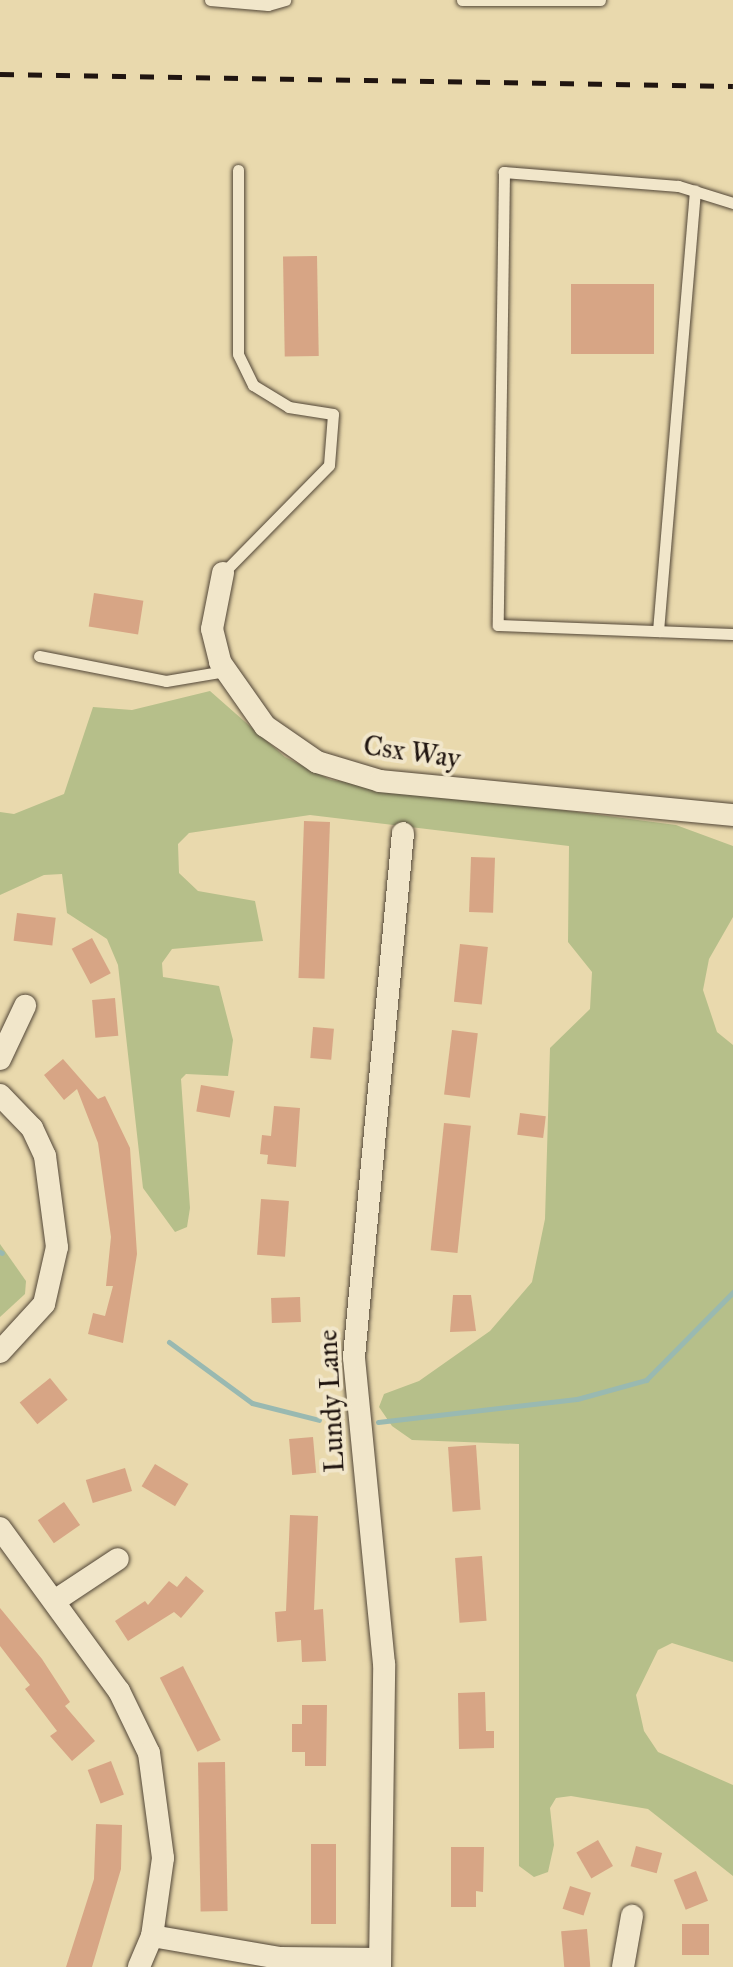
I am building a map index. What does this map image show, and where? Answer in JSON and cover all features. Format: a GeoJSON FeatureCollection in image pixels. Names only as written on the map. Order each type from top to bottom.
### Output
{"type":"FeatureCollection","features":[{"type":"Feature","properties":{"kind":"street","name":"Csx Way"},"geometry":{"type":"LineString","coordinates":[[223,573],[212,629],[225,671],[265,726],[317,762],[353,775],[733,815]]}},
{"type":"Feature","properties":{"kind":"street","name":"Lundy Lane"},"geometry":{"type":"LineString","coordinates":[[380,1963],[384,1664],[354,1357],[403,833]]}},
{"type":"Feature","properties":{"kind":"street"},"geometry":{"type":"LineString","coordinates":[[0,1059],[25,1006]]}},
{"type":"Feature","properties":{"kind":"street"},"geometry":{"type":"LineString","coordinates":[[0,1095],[32,1128],[45,1156],[57,1247],[44,1304],[0,1352]]}},
{"type":"Feature","properties":{"kind":"street"},"geometry":{"type":"LineString","coordinates":[[0,1528],[56,1600],[119,1691],[149,1753],[163,1858],[152,1936],[139,1967]]}},
{"type":"Feature","properties":{"kind":"street"},"geometry":{"type":"LineString","coordinates":[[56,1600],[118,1559]]}},
{"type":"Feature","properties":{"kind":"street"},"geometry":{"type":"LineString","coordinates":[[623,1967],[632,1916]]}},
{"type":"Feature","properties":{"kind":"street"},"geometry":{"type":"LineString","coordinates":[[152,1936],[280,1958],[380,1963]]}},
{"type":"Feature","properties":{"kind":"lane"},"geometry":{"type":"LineString","coordinates":[[210,0],[268,5],[285,0]]}},
{"type":"Feature","properties":{"kind":"lane"},"geometry":{"type":"LineString","coordinates":[[462,0],[601,0]]}},
{"type":"Feature","properties":{"kind":"lane"},"geometry":{"type":"LineString","coordinates":[[223,573],[329,465],[333,414],[289,407],[253,385],[238,354],[238,170]]}},
{"type":"Feature","properties":{"kind":"lane"},"geometry":{"type":"LineString","coordinates":[[733,203],[695,191],[504,172],[498,625],[733,634]]}},
{"type":"Feature","properties":{"kind":"lane"},"geometry":{"type":"LineString","coordinates":[[658,631],[695,191]]}},
{"type":"Feature","properties":{"kind":"lane"},"geometry":{"type":"LineString","coordinates":[[39,656],[166,681],[225,671]]}},
{"type":"Feature","properties":{"kind":"green space"},"geometry":{"type":"Polygon","coordinates":[[[210,691],[285,757],[331,780],[676,825],[733,846],[733,917],[709,959],[703,990],[717,1032],[733,1045],[733,1662],[672,1643],[658,1650],[636,1695],[644,1731],[658,1752],[733,1785],[733,1876],[648,1809],[571,1796],[556,1798],[550,1808],[554,1845],[548,1872],[534,1877],[519,1866],[519,1444],[412,1440],[392,1426],[379,1407],[384,1394],[419,1381],[490,1331],[532,1282],[545,1219],[550,1048],[590,1009],[592,972],[568,942],[569,846],[310,815],[189,833],[178,844],[179,873],[198,891],[255,901],[263,941],[172,949],[162,963],[163,977],[219,986],[233,1040],[228,1076],[186,1074],[181,1079],[190,1208],[187,1227],[175,1232],[143,1188],[118,965],[107,939],[67,913],[62,874],[44,875],[0,895],[0,812],[14,814],[64,794],[93,707],[132,710],[210,691]]]}},
{"type":"Feature","properties":{"kind":"green space"},"geometry":{"type":"Polygon","coordinates":[[[0,1244],[26,1281],[25,1294],[0,1317],[0,1244]]]}},
{"type":"Feature","properties":{"kind":"building"},"geometry":{"type":"Polygon","coordinates":[[[317,256],[319,356],[285,357],[283,257],[317,256]]]}},
{"type":"Feature","properties":{"kind":"building"},"geometry":{"type":"Polygon","coordinates":[[[571,284],[654,284],[654,354],[571,354],[571,284]]]}},
{"type":"Feature","properties":{"kind":"building"},"geometry":{"type":"Polygon","coordinates":[[[94,593],[143,601],[138,634],[89,627],[94,593]]]}},
{"type":"Feature","properties":{"kind":"building"},"geometry":{"type":"Polygon","coordinates":[[[304,821],[330,822],[325,979],[299,978],[304,821]]]}},
{"type":"Feature","properties":{"kind":"building"},"geometry":{"type":"Polygon","coordinates":[[[471,857],[495,858],[493,913],[469,912],[471,857]]]}},
{"type":"Feature","properties":{"kind":"building"},"geometry":{"type":"Polygon","coordinates":[[[17,913],[56,918],[52,946],[14,941],[17,913]]]}},
{"type":"Feature","properties":{"kind":"building"},"geometry":{"type":"Polygon","coordinates":[[[92,938],[111,973],[90,984],[72,949],[92,938]]]}},
{"type":"Feature","properties":{"kind":"building"},"geometry":{"type":"Polygon","coordinates":[[[460,944],[488,947],[482,1005],[454,1002],[460,944]]]}},
{"type":"Feature","properties":{"kind":"building"},"geometry":{"type":"Polygon","coordinates":[[[115,998],[118,1036],[95,1038],[92,1000],[115,998]]]}},
{"type":"Feature","properties":{"kind":"building"},"geometry":{"type":"Polygon","coordinates":[[[313,1027],[334,1029],[331,1060],[310,1058],[313,1027]]]}},
{"type":"Feature","properties":{"kind":"building"},"geometry":{"type":"Polygon","coordinates":[[[452,1030],[478,1033],[470,1098],[444,1095],[452,1030]]]}},
{"type":"Feature","properties":{"kind":"building"},"geometry":{"type":"Polygon","coordinates":[[[63,1059],[98,1099],[105,1096],[130,1148],[137,1254],[123,1343],[88,1334],[93,1313],[105,1316],[113,1286],[106,1286],[111,1237],[98,1143],[77,1089],[64,1100],[44,1075],[63,1059]]]}},
{"type":"Feature","properties":{"kind":"building"},"geometry":{"type":"Polygon","coordinates":[[[201,1085],[234,1091],[230,1117],[196,1112],[201,1085]]]}},
{"type":"Feature","properties":{"kind":"building"},"geometry":{"type":"Polygon","coordinates":[[[274,1106],[300,1108],[296,1167],[267,1164],[268,1155],[260,1154],[262,1135],[271,1136],[274,1106]]]}},
{"type":"Feature","properties":{"kind":"building"},"geometry":{"type":"Polygon","coordinates":[[[520,1113],[546,1116],[543,1138],[517,1135],[520,1113]]]}},
{"type":"Feature","properties":{"kind":"building"},"geometry":{"type":"Polygon","coordinates":[[[444,1123],[471,1126],[457,1253],[431,1250],[444,1123]]]}},
{"type":"Feature","properties":{"kind":"building"},"geometry":{"type":"Polygon","coordinates":[[[261,1199],[289,1201],[285,1257],[257,1255],[261,1199]]]}},
{"type":"Feature","properties":{"kind":"building"},"geometry":{"type":"Polygon","coordinates":[[[453,1295],[471,1295],[476,1331],[450,1332],[453,1295]]]}},
{"type":"Feature","properties":{"kind":"building"},"geometry":{"type":"Polygon","coordinates":[[[300,1297],[301,1322],[272,1323],[271,1298],[300,1297]]]}},
{"type":"Feature","properties":{"kind":"building"},"geometry":{"type":"Polygon","coordinates":[[[50,1378],[68,1400],[37,1424],[20,1403],[50,1378]]]}},
{"type":"Feature","properties":{"kind":"building"},"geometry":{"type":"Polygon","coordinates":[[[313,1437],[316,1473],[292,1475],[289,1439],[313,1437]]]}},
{"type":"Feature","properties":{"kind":"building"},"geometry":{"type":"Polygon","coordinates":[[[476,1445],[481,1510],[453,1512],[448,1447],[476,1445]]]}},
{"type":"Feature","properties":{"kind":"building"},"geometry":{"type":"Polygon","coordinates":[[[155,1464],[188,1484],[175,1506],[142,1486],[155,1464]]]}},
{"type":"Feature","properties":{"kind":"building"},"geometry":{"type":"Polygon","coordinates":[[[125,1468],[132,1491],[93,1503],[86,1480],[125,1468]]]}},
{"type":"Feature","properties":{"kind":"building"},"geometry":{"type":"Polygon","coordinates":[[[64,1502],[80,1525],[54,1543],[38,1520],[64,1502]]]}},
{"type":"Feature","properties":{"kind":"building"},"geometry":{"type":"Polygon","coordinates":[[[290,1515],[318,1516],[314,1610],[323,1609],[326,1661],[302,1662],[301,1640],[277,1642],[275,1612],[286,1611],[290,1515]]]}},
{"type":"Feature","properties":{"kind":"building"},"geometry":{"type":"Polygon","coordinates":[[[482,1556],[487,1621],[460,1623],[455,1558],[482,1556]]]}},
{"type":"Feature","properties":{"kind":"building"},"geometry":{"type":"Polygon","coordinates":[[[186,1576],[204,1591],[181,1618],[174,1612],[128,1641],[115,1621],[145,1601],[148,1605],[169,1581],[177,1587],[186,1576]]]}},
{"type":"Feature","properties":{"kind":"building"},"geometry":{"type":"Polygon","coordinates":[[[0,1608],[42,1659],[70,1702],[65,1706],[95,1741],[72,1761],[50,1736],[57,1731],[25,1689],[30,1685],[0,1646],[0,1608]]]}},
{"type":"Feature","properties":{"kind":"building"},"geometry":{"type":"Polygon","coordinates":[[[183,1666],[221,1740],[198,1752],[160,1678],[183,1666]]]}},
{"type":"Feature","properties":{"kind":"building"},"geometry":{"type":"Polygon","coordinates":[[[485,1692],[486,1731],[494,1731],[494,1748],[459,1749],[458,1693],[485,1692]]]}},
{"type":"Feature","properties":{"kind":"building"},"geometry":{"type":"Polygon","coordinates":[[[302,1705],[327,1705],[326,1766],[305,1766],[305,1752],[292,1752],[292,1724],[302,1724],[302,1705]]]}},
{"type":"Feature","properties":{"kind":"building"},"geometry":{"type":"Polygon","coordinates":[[[111,1761],[124,1795],[101,1804],[88,1770],[111,1761]]]}},
{"type":"Feature","properties":{"kind":"building"},"geometry":{"type":"Polygon","coordinates":[[[198,1762],[225,1762],[228,1911],[201,1911],[198,1762]]]}},
{"type":"Feature","properties":{"kind":"building"},"geometry":{"type":"Polygon","coordinates":[[[96,1824],[122,1825],[121,1869],[92,1967],[66,1967],[94,1879],[96,1824]]]}},
{"type":"Feature","properties":{"kind":"building"},"geometry":{"type":"Polygon","coordinates":[[[598,1840],[613,1866],[591,1878],[576,1853],[598,1840]]]}},
{"type":"Feature","properties":{"kind":"building"},"geometry":{"type":"Polygon","coordinates":[[[311,1844],[336,1844],[336,1924],[311,1924],[311,1844]]]}},
{"type":"Feature","properties":{"kind":"building"},"geometry":{"type":"Polygon","coordinates":[[[636,1846],[662,1853],[657,1873],[631,1866],[636,1846]]]}},
{"type":"Feature","properties":{"kind":"building"},"geometry":{"type":"Polygon","coordinates":[[[451,1847],[484,1847],[483,1892],[476,1891],[476,1907],[451,1907],[451,1847]]]}},
{"type":"Feature","properties":{"kind":"building"},"geometry":{"type":"Polygon","coordinates":[[[696,1871],[708,1901],[686,1910],[674,1880],[696,1871]]]}},
{"type":"Feature","properties":{"kind":"building"},"geometry":{"type":"Polygon","coordinates":[[[570,1886],[591,1893],[584,1916],[563,1909],[570,1886]]]}},
{"type":"Feature","properties":{"kind":"building"},"geometry":{"type":"Polygon","coordinates":[[[682,1924],[709,1924],[709,1955],[682,1955],[682,1924]]]}},
{"type":"Feature","properties":{"kind":"building"},"geometry":{"type":"Polygon","coordinates":[[[587,1929],[590,1967],[564,1967],[561,1931],[587,1929]]]}},
{"type":"Feature","properties":{"kind":"waterway"},"geometry":{"type":"LineString","coordinates":[[378,1422],[577,1399],[646,1380],[733,1292]]}},
{"type":"Feature","properties":{"kind":"waterway"},"geometry":{"type":"LineString","coordinates":[[169,1342],[252,1403],[319,1420]]}},
{"type":"Feature","properties":{"kind":"railway"},"geometry":{"type":"LineString","coordinates":[[0,74],[733,86]]}}]}
